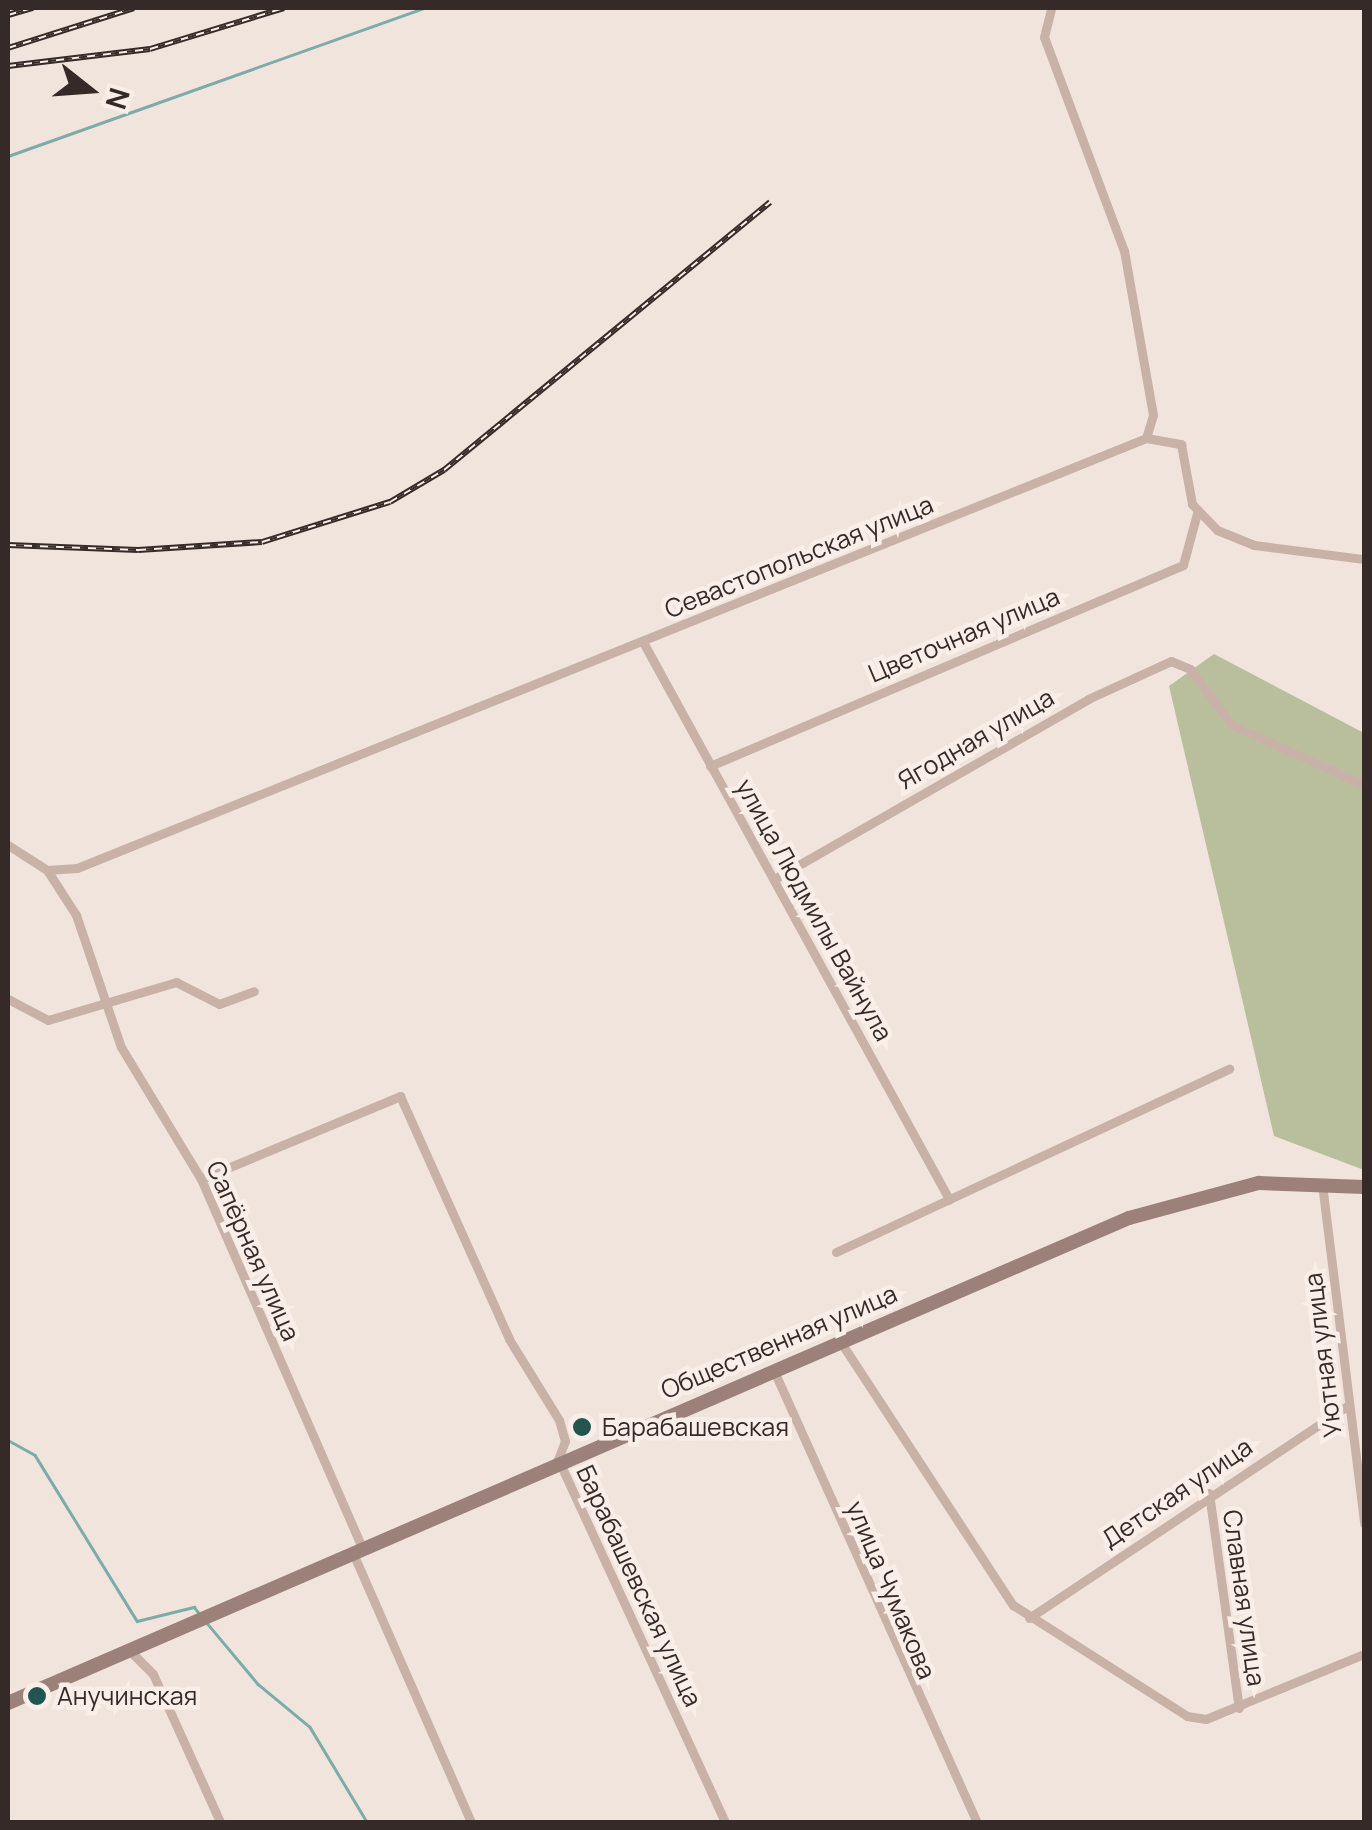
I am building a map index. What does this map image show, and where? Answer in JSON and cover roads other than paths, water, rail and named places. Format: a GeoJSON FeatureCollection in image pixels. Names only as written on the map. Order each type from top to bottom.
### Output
{"type":"FeatureCollection","features":[{"type":"Feature","properties":{"kind":"main road","name":"Общественная улица"},"geometry":{"type":"LineString","coordinates":[[8,1703],[558,1459],[1164,1205],[1225,1188],[1322,1181],[1364,1188]]}},
{"type":"Feature","properties":{"kind":"street"},"geometry":{"type":"LineString","coordinates":[[1051,8],[1044,37],[1124,252],[1153,415],[1146,438],[1169,437],[1185,450],[1197,513],[1238,541],[1364,559]]}},
{"type":"Feature","properties":{"kind":"street","name":"Севастопольская улица"},"geometry":{"type":"LineString","coordinates":[[47,870],[77,868],[1146,438]]}},
{"type":"Feature","properties":{"kind":"street","name":"Цветочная улица"},"geometry":{"type":"LineString","coordinates":[[710,766],[1183,566],[1197,513]]}},
{"type":"Feature","properties":{"kind":"street","name":"улица Людмилы Вайнула"},"geometry":{"type":"LineString","coordinates":[[644,642],[949,1199]]}},
{"type":"Feature","properties":{"kind":"street","name":"Ягодная улица"},"geometry":{"type":"LineString","coordinates":[[776,878],[1131,676],[1171,661],[1198,679],[1232,725],[1364,784]]}},
{"type":"Feature","properties":{"kind":"street"},"geometry":{"type":"LineString","coordinates":[[8,844],[47,870]]}},
{"type":"Feature","properties":{"kind":"street","name":"Сапёрная улица"},"geometry":{"type":"LineString","coordinates":[[47,870],[76,914],[105,1005],[148,1097],[201,1179],[471,1822]]}},
{"type":"Feature","properties":{"kind":"street"},"geometry":{"type":"LineString","coordinates":[[8,999],[48,1020],[176,982],[219,1004],[254,991]]}},
{"type":"Feature","properties":{"kind":"street"},"geometry":{"type":"LineString","coordinates":[[836,1252],[1229,1069]]}},
{"type":"Feature","properties":{"kind":"street","name":"Барабашевская улица"},"geometry":{"type":"LineString","coordinates":[[201,1179],[400,1096],[510,1339],[559,1420],[565,1442],[558,1459],[725,1822]]}},
{"type":"Feature","properties":{"kind":"street","name":"Уютная улица"},"geometry":{"type":"LineString","coordinates":[[1322,1181],[1364,1524]]}},
{"type":"Feature","properties":{"kind":"street"},"geometry":{"type":"LineString","coordinates":[[840,1340],[973,1551],[1029,1618],[1187,1716],[1206,1719],[1239,1708],[1364,1654]]}},
{"type":"Feature","properties":{"kind":"street","name":"улица Чумакова"},"geometry":{"type":"LineString","coordinates":[[774,1371],[977,1822]]}},
{"type":"Feature","properties":{"kind":"street","name":"Детская улица"},"geometry":{"type":"LineString","coordinates":[[1029,1618],[1210,1493],[1348,1405]]}},
{"type":"Feature","properties":{"kind":"street","name":"Славная улица"},"geometry":{"type":"LineString","coordinates":[[1210,1493],[1239,1708]]}},
{"type":"Feature","properties":{"kind":"street"},"geometry":{"type":"LineString","coordinates":[[128,1650],[153,1674],[220,1822]]}},
{"type":"Feature","properties":{"kind":"waterway"},"geometry":{"type":"LineString","coordinates":[[8,156],[424,8]]}},
{"type":"Feature","properties":{"kind":"waterway"},"geometry":{"type":"LineString","coordinates":[[8,1440],[35,1455],[137,1621],[194,1607],[199,1613]]}},
{"type":"Feature","properties":{"kind":"waterway"},"geometry":{"type":"LineString","coordinates":[[207,1623],[258,1684],[310,1727],[367,1822]]}},
{"type":"Feature","properties":{"kind":"railway"},"geometry":{"type":"LineString","coordinates":[[8,15],[33,8]]}},
{"type":"Feature","properties":{"kind":"railway"},"geometry":{"type":"LineString","coordinates":[[8,48],[134,8]]}},
{"type":"Feature","properties":{"kind":"railway"},"geometry":{"type":"LineString","coordinates":[[8,66],[150,49],[284,8]]}},
{"type":"Feature","properties":{"kind":"railway"},"geometry":{"type":"LineString","coordinates":[[8,545],[138,550],[262,542],[390,502],[444,470],[770,202]]}},
{"type":"Feature","properties":{"kind":"place","name":"Барабашевская"},"geometry":{"type":"Point","coordinates":[582,1427]}},
{"type":"Feature","properties":{"kind":"place","name":"Анучинская"},"geometry":{"type":"Point","coordinates":[37,1696]}}]}
